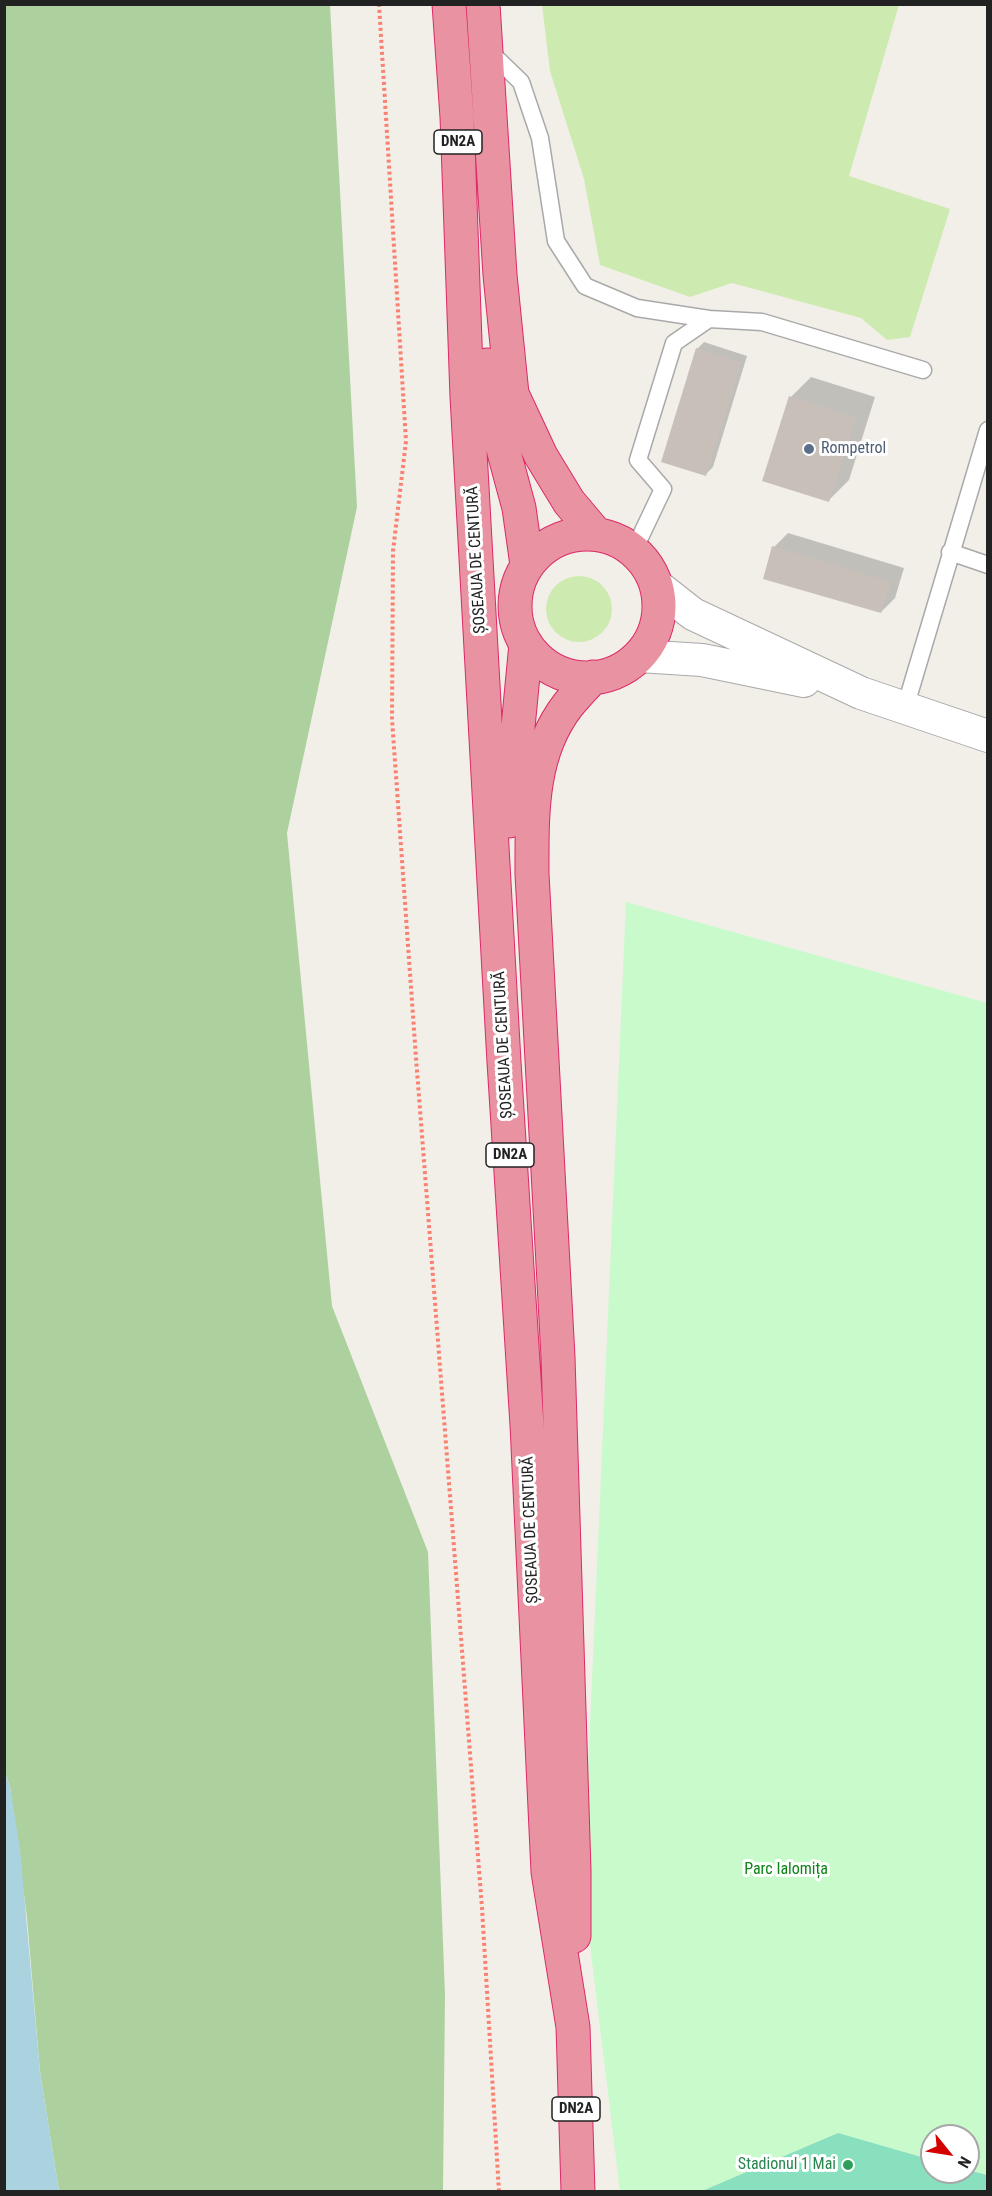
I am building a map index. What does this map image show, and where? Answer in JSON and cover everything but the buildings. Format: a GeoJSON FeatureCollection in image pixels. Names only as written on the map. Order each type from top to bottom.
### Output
{"type":"FeatureCollection","features":[{"type":"Feature","properties":{"kind":"highway","name":"ȘOSEAUA DE CENTURĂ"},"geometry":{"type":"LineString","coordinates":[[449,4],[457,117],[467,397],[504,1062],[527,1425],[548,1872],[573,2027],[578,2192]]}},
{"type":"Feature","properties":{"kind":"highway","name":"DN2A"},"geometry":{"type":"LineString","coordinates":[[483,4],[500,275],[512,394],[541,456],[569,502],[596,534]]}},
{"type":"Feature","properties":{"kind":"highway"},"geometry":{"type":"LineString","coordinates":[[457,117],[473,161],[488,393],[519,508],[528,565]]}},
{"type":"Feature","properties":{"kind":"highway"},"geometry":{"type":"LineString","coordinates":[[596,534],[616,540],[633,550],[651,572],[656,585],[658,615],[655,630],[639,656],[619,670],[593,677],[567,675],[538,659],[526,644],[520,631],[515,604],[517,590],[528,565],[536,555],[557,540],[570,536],[596,534]]}},
{"type":"Feature","properties":{"kind":"highway"},"geometry":{"type":"LineString","coordinates":[[526,644],[509,819],[534,1301],[527,1425]]}},
{"type":"Feature","properties":{"kind":"highway"},"geometry":{"type":"LineString","coordinates":[[573,2027],[574,1871],[558,1369],[532,874],[532,809],[540,763],[553,730],[568,705],[593,677]]}},
{"type":"Feature","properties":{"kind":"street"},"geometry":{"type":"LineString","coordinates":[[656,585],[693,614],[861,693],[987,736]]}},
{"type":"Feature","properties":{"kind":"street"},"geometry":{"type":"LineString","coordinates":[[639,656],[710,661],[861,693]]}},
{"type":"Feature","properties":{"kind":"lane"},"geometry":{"type":"LineString","coordinates":[[487,49],[521,82],[540,138],[556,242],[585,286],[637,308],[709,319],[762,322],[923,370]]}},
{"type":"Feature","properties":{"kind":"lane"},"geometry":{"type":"LineString","coordinates":[[633,550],[663,489],[638,460],[674,343],[709,319]]}},
{"type":"Feature","properties":{"kind":"lane"},"geometry":{"type":"LineString","coordinates":[[904,708],[987,430]]}},
{"type":"Feature","properties":{"kind":"lane"},"geometry":{"type":"LineString","coordinates":[[950,552],[987,565]]}},
{"type":"Feature","properties":{"kind":"path"},"geometry":{"type":"LineString","coordinates":[[379,4],[406,441],[393,551],[392,719],[482,1908],[499,2192]]}},
{"type":"Feature","properties":{"kind":"green space"},"geometry":{"type":"Polygon","coordinates":[[[4,5],[330,5],[357,507],[287,833],[332,1306],[428,1552],[445,1995],[443,2191],[59,2191],[40,2072],[27,1918],[10,1787],[4,1770],[4,5]]]}},
{"type":"Feature","properties":{"kind":"green space"},"geometry":{"type":"Polygon","coordinates":[[[542,5],[899,5],[849,176],[950,209],[910,337],[887,340],[861,318],[732,283],[690,297],[600,265],[584,179],[550,71],[542,5]]]}},
{"type":"Feature","properties":{"kind":"green space"},"geometry":{"type":"Polygon","coordinates":[[[579,576],[591,579],[602,586],[609,597],[612,609],[609,621],[602,632],[591,639],[579,642],[567,639],[556,632],[549,621],[546,609],[549,597],[556,586],[567,579],[579,576]]]}},
{"type":"Feature","properties":{"kind":"green space","name":"Parc Ialomița"},"geometry":{"type":"Polygon","coordinates":[[[626,902],[987,1003],[988,2175],[980,2173],[980,2124],[920,2124],[920,2157],[838,2133],[702,2191],[620,2192],[583,1887],[626,902]]]}},
{"type":"Feature","properties":{"kind":"green space","name":"Stadionul 1 Mai"},"geometry":{"type":"Polygon","coordinates":[[[838,2133],[920,2157],[920,2184],[980,2184],[980,2173],[987,2175],[987,2191],[702,2191],[838,2133]]]}},
{"type":"Feature","properties":{"kind":"water"},"geometry":{"type":"Polygon","coordinates":[[[4,1770],[10,1787],[20,1849],[40,2072],[59,2191],[5,2191],[4,1770]]]}},
{"type":"Feature","properties":{"kind":"place","name":"Rompetrol"},"geometry":{"type":"Point","coordinates":[809,449]}},
{"type":"Feature","properties":{"kind":"place","name":"Stadionul 1 Mai"},"geometry":{"type":"Point","coordinates":[848,2165]}}]}
